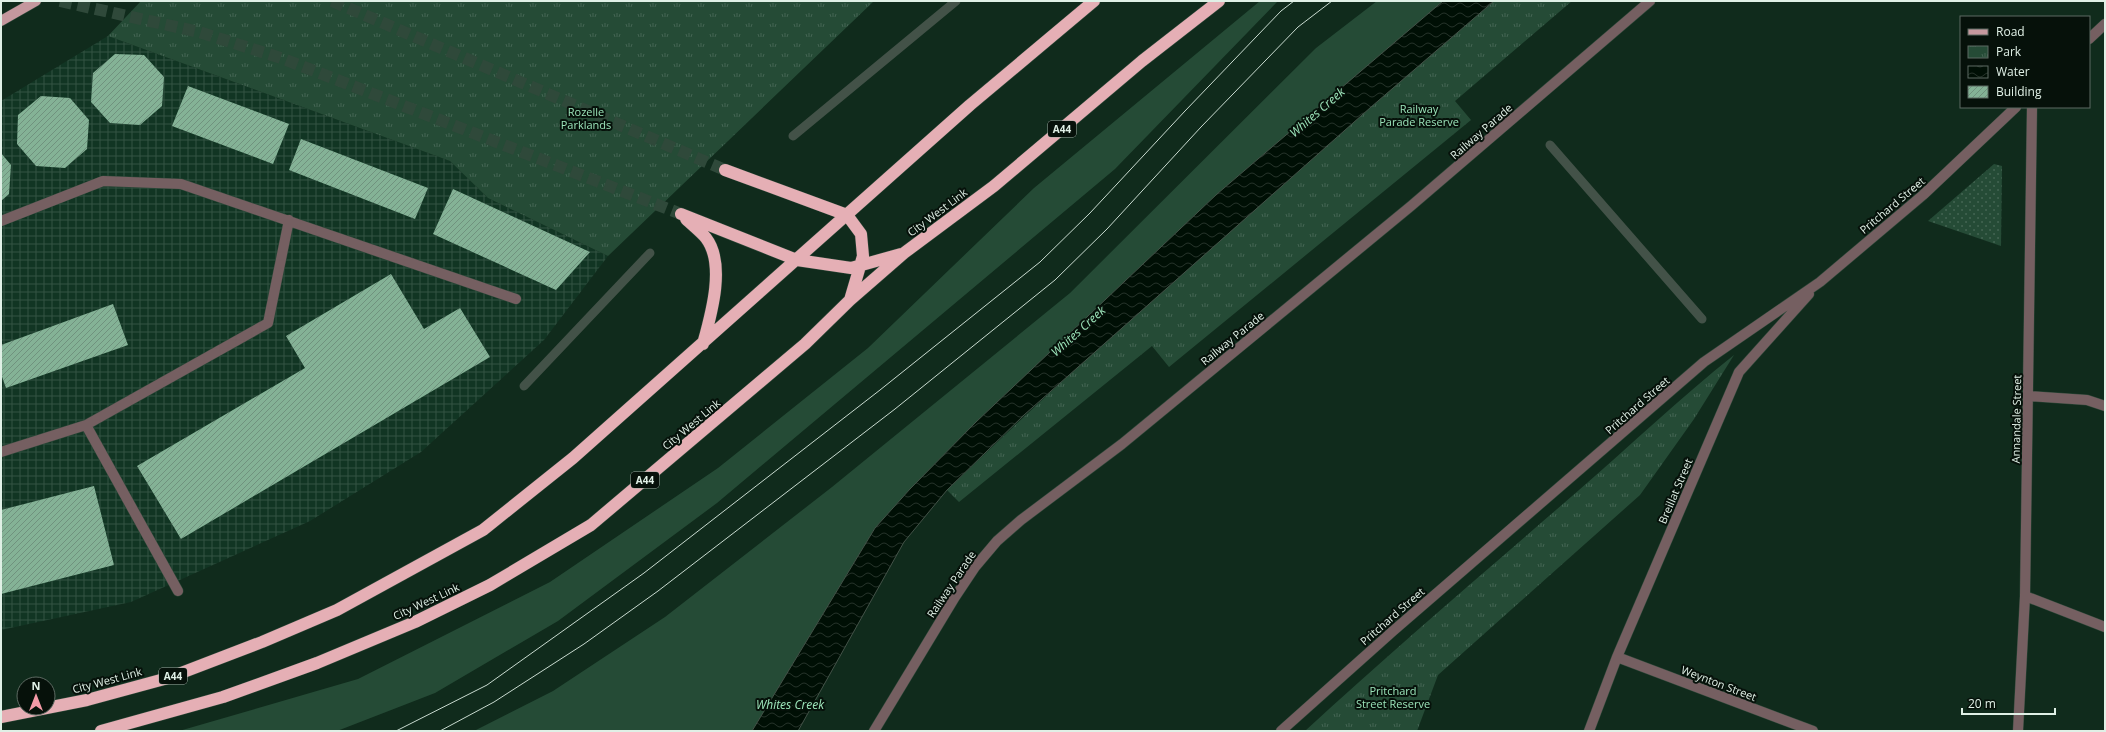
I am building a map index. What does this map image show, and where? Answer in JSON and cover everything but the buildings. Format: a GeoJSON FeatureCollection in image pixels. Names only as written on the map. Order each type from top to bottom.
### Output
{"type":"FeatureCollection","features":[{"type":"Feature","properties":{"kind":"highway","name":"City West Link"},"geometry":{"type":"LineString","coordinates":[[1,717],[87,700],[168,678],[262,642],[337,610],[483,530],[573,458],[847,216],[970,105],[1094,1]]}},
{"type":"Feature","properties":{"kind":"highway","name":"City West Link"},"geometry":{"type":"LineString","coordinates":[[101,731],[223,697],[318,663],[415,622],[490,586],[591,526],[805,344],[850,300],[904,253],[994,186],[1142,61],[1218,1]]}},
{"type":"Feature","properties":{"kind":"highway"},"geometry":{"type":"LineString","coordinates":[[725,170],[847,216],[861,234],[863,256],[850,300]]}},
{"type":"Feature","properties":{"kind":"highway"},"geometry":{"type":"LineString","coordinates":[[703,344],[714,304],[715,266],[706,239],[681,214],[797,260],[851,268],[904,253]]}},
{"type":"Feature","properties":{"kind":"main road"},"geometry":{"type":"LineString","coordinates":[[1,21],[36,1]]}},
{"type":"Feature","properties":{"kind":"street","name":"Railway Parade"},"geometry":{"type":"LineString","coordinates":[[874,731],[955,597],[975,567],[997,541],[1021,520],[1122,444],[1411,206],[1650,1]]}},
{"type":"Feature","properties":{"kind":"street"},"geometry":{"type":"LineString","coordinates":[[2090,39],[2105,24]]}},
{"type":"Feature","properties":{"kind":"street","name":"Pritchard Street"},"geometry":{"type":"LineString","coordinates":[[1281,731],[1381,641],[1704,362],[1820,282],[1923,195],[2015,108]]}},
{"type":"Feature","properties":{"kind":"street","name":"Annandale Street"},"geometry":{"type":"LineString","coordinates":[[2018,731],[2025,596],[2032,108]]}},
{"type":"Feature","properties":{"kind":"street"},"geometry":{"type":"LineString","coordinates":[[1,221],[103,181],[181,184],[516,299]]}},
{"type":"Feature","properties":{"kind":"street"},"geometry":{"type":"LineString","coordinates":[[1,452],[86,425],[268,323],[288,220]]}},
{"type":"Feature","properties":{"kind":"street","name":"Breillat Street"},"geometry":{"type":"LineString","coordinates":[[1589,731],[1617,657],[1739,372],[1820,282]]}},
{"type":"Feature","properties":{"kind":"street"},"geometry":{"type":"LineString","coordinates":[[2029,396],[2087,400],[2105,406]]}},
{"type":"Feature","properties":{"kind":"street"},"geometry":{"type":"LineString","coordinates":[[86,425],[178,591]]}},
{"type":"Feature","properties":{"kind":"street"},"geometry":{"type":"LineString","coordinates":[[2025,596],[2105,627]]}},
{"type":"Feature","properties":{"kind":"street","name":"Weynton Street"},"geometry":{"type":"LineString","coordinates":[[1617,657],[1794,728],[1813,731]]}},
{"type":"Feature","properties":{"kind":"shaded area"},"geometry":{"type":"Polygon","coordinates":[[[108,36],[450,161],[488,198],[608,256],[544,340],[421,452],[310,521],[131,602],[1,630],[1,101],[108,36]]]}},
{"type":"Feature","properties":{"kind":"green space","name":"Rozelle Parklands"},"geometry":{"type":"Polygon","coordinates":[[[141,1],[874,1],[608,256],[488,198],[450,161],[108,36],[141,1]]]}},
{"type":"Feature","properties":{"kind":"green space"},"geometry":{"type":"Polygon","coordinates":[[[1260,1],[1278,1],[1115,169],[717,503],[558,621],[435,693],[337,731],[179,731],[358,679],[550,582],[718,468],[868,348],[1034,188],[1260,1]]]}},
{"type":"Feature","properties":{"kind":"green space"},"geometry":{"type":"Polygon","coordinates":[[[1377,1],[1444,1],[1217,194],[976,422],[910,489],[875,528],[752,731],[474,731],[553,691],[665,617],[832,487],[1070,293],[1316,48],[1377,1]]]}},
{"type":"Feature","properties":{"kind":"green space","name":"Railway Parade Reserve"},"geometry":{"type":"Polygon","coordinates":[[[1494,1],[1572,1],[1455,101],[1471,120],[1169,367],[1152,346],[959,502],[947,490],[1081,364],[1217,241],[1494,1]]]}},
{"type":"Feature","properties":{"kind":"green space"},"geometry":{"type":"Polygon","coordinates":[[[1994,164],[2002,166],[2001,246],[1928,221],[1994,164]]]}},
{"type":"Feature","properties":{"kind":"green space","name":"Pritchard Street Reserve"},"geometry":{"type":"Polygon","coordinates":[[[1734,355],[1694,419],[1640,495],[1438,675],[1417,731],[1305,731],[1675,405],[1734,355]]]}},
{"type":"Feature","properties":{"kind":"water","name":"Whites Creek"},"geometry":{"type":"Polygon","coordinates":[[[1443,1],[1494,1],[1371,107],[1024,415],[947,490],[904,542],[798,731],[752,731],[875,528],[910,489],[976,422],[1217,194],[1443,1]]]}},
{"type":"Feature","properties":{"kind":"waterway"},"geometry":{"type":"LineString","coordinates":[[793,136],[956,1]]}},
{"type":"Feature","properties":{"kind":"waterway"},"geometry":{"type":"LineString","coordinates":[[1550,145],[1702,319]]}},
{"type":"Feature","properties":{"kind":"waterway"},"geometry":{"type":"LineString","coordinates":[[524,386],[650,253]]}},
{"type":"Feature","properties":{"kind":"tunnel"},"geometry":{"type":"LineString","coordinates":[[60,1],[199,32],[281,58],[681,214]]}},
{"type":"Feature","properties":{"kind":"tunnel"},"geometry":{"type":"LineString","coordinates":[[332,1],[725,170]]}},
{"type":"Feature","properties":{"kind":"tram line"},"geometry":{"type":"LineString","coordinates":[[396,731],[487,685],[644,573],[880,390],[1040,262],[1090,213],[1281,11],[1294,1]]}},
{"type":"Feature","properties":{"kind":"tram line"},"geometry":{"type":"LineString","coordinates":[[440,731],[494,702],[584,644],[658,591],[895,409],[1055,280],[1107,229],[1201,127],[1298,27],[1332,1]]}}]}
